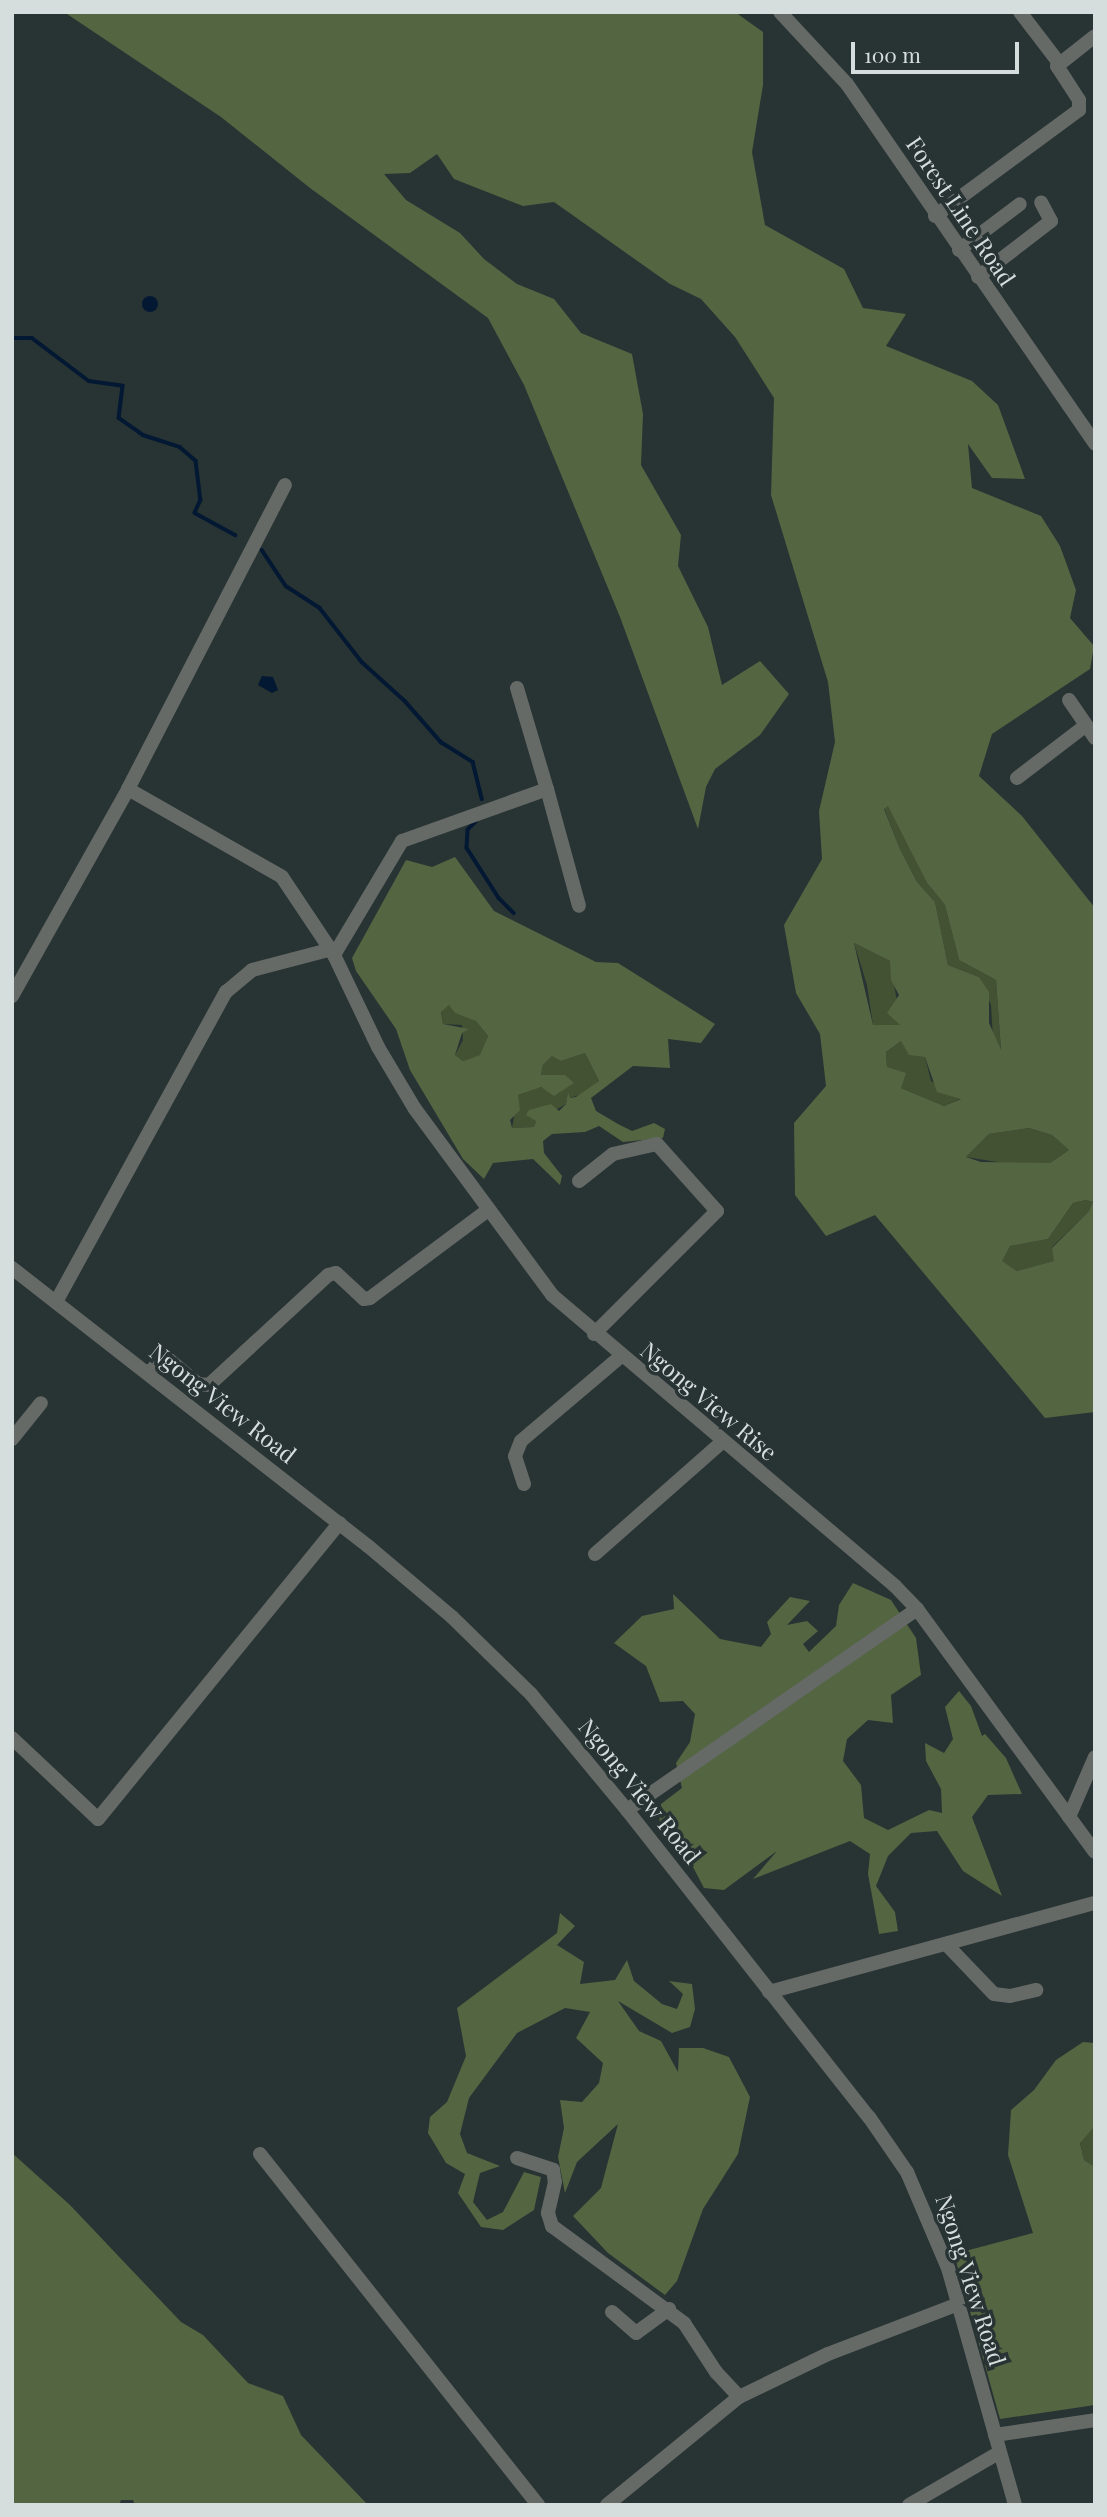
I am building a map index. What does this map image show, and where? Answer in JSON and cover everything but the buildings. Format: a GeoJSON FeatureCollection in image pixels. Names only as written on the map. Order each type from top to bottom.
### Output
{"type":"FeatureCollection","features":[{"type":"Feature","properties":{"kind":"street"},"geometry":{"type":"LineString","coordinates":[[936,216],[1079,110],[1079,100],[1059,70],[1059,63],[1020,12]]}},
{"type":"Feature","properties":{"kind":"street","name":"Forest Line Road"},"geometry":{"type":"LineString","coordinates":[[787,15],[847,84],[1095,444]]}},
{"type":"Feature","properties":{"kind":"street"},"geometry":{"type":"LineString","coordinates":[[1059,63],[1095,36]]}},
{"type":"Feature","properties":{"kind":"street"},"geometry":{"type":"LineString","coordinates":[[978,277],[1051,221],[1041,202]]}},
{"type":"Feature","properties":{"kind":"street"},"geometry":{"type":"LineString","coordinates":[[959,250],[1020,204]]}},
{"type":"Feature","properties":{"kind":"street"},"geometry":{"type":"LineString","coordinates":[[12,996],[128,789],[285,485]]}},
{"type":"Feature","properties":{"kind":"street"},"geometry":{"type":"LineString","coordinates":[[517,688],[579,906]]}},
{"type":"Feature","properties":{"kind":"street"},"geometry":{"type":"LineString","coordinates":[[1069,700],[1095,738]]}},
{"type":"Feature","properties":{"kind":"street"},"geometry":{"type":"LineString","coordinates":[[1017,778],[1085,726]]}},
{"type":"Feature","properties":{"kind":"street","name":"Ngong View Rise"},"geometry":{"type":"LineString","coordinates":[[128,789],[282,877],[332,953],[378,1047],[415,1109],[552,1295],[620,1357],[917,1609],[1095,1852]]}},
{"type":"Feature","properties":{"kind":"street"},"geometry":{"type":"LineString","coordinates":[[55,1302],[226,992],[252,970],[332,953],[407,838],[547,789]]}},
{"type":"Feature","properties":{"kind":"street"},"geometry":{"type":"LineString","coordinates":[[579,1181],[613,1154],[657,1144],[717,1211],[594,1334]]}},
{"type":"Feature","properties":{"kind":"street"},"geometry":{"type":"LineString","coordinates":[[148,1373],[166,1356],[198,1384],[209,1385],[328,1275],[336,1273],[364,1299],[370,1298],[488,1210]]}},
{"type":"Feature","properties":{"kind":"street","name":"Ngong View Road"},"geometry":{"type":"LineString","coordinates":[[12,1268],[339,1523],[510,1672],[627,1810],[895,2152],[934,2228],[1015,2505]]}},
{"type":"Feature","properties":{"kind":"street"},"geometry":{"type":"LineString","coordinates":[[524,1484],[515,1456],[516,1446],[620,1357]]}},
{"type":"Feature","properties":{"kind":"street"},"geometry":{"type":"LineString","coordinates":[[12,1439],[41,1403]]}},
{"type":"Feature","properties":{"kind":"street"},"geometry":{"type":"LineString","coordinates":[[594,1554],[722,1442]]}},
{"type":"Feature","properties":{"kind":"street"},"geometry":{"type":"LineString","coordinates":[[12,1738],[98,1819],[339,1523]]}},
{"type":"Feature","properties":{"kind":"street"},"geometry":{"type":"LineString","coordinates":[[627,1810],[917,1609]]}},
{"type":"Feature","properties":{"kind":"street"},"geometry":{"type":"LineString","coordinates":[[1069,1817],[1095,1757]]}},
{"type":"Feature","properties":{"kind":"street"},"geometry":{"type":"LineString","coordinates":[[769,1992],[1095,1903]]}},
{"type":"Feature","properties":{"kind":"street"},"geometry":{"type":"LineString","coordinates":[[946,1944],[994,1994],[1010,1996],[1036,1990]]}},
{"type":"Feature","properties":{"kind":"street"},"geometry":{"type":"LineString","coordinates":[[260,2154],[538,2505]]}},
{"type":"Feature","properties":{"kind":"street"},"geometry":{"type":"LineString","coordinates":[[517,2158],[553,2170],[555,2182],[548,2213],[552,2226],[669,2309],[739,2397]]}},
{"type":"Feature","properties":{"kind":"street"},"geometry":{"type":"LineString","coordinates":[[607,2505],[739,2397],[828,2354],[958,2304]]}},
{"type":"Feature","properties":{"kind":"street"},"geometry":{"type":"LineString","coordinates":[[612,2312],[636,2333],[669,2309]]}},
{"type":"Feature","properties":{"kind":"street"},"geometry":{"type":"LineString","coordinates":[[995,2435],[1095,2420]]}},
{"type":"Feature","properties":{"kind":"street"},"geometry":{"type":"LineString","coordinates":[[909,2505],[1000,2452]]}},
{"type":"Feature","properties":{"kind":"green space"},"geometry":{"type":"Polygon","coordinates":[[[64,12],[735,12],[763,32],[763,85],[752,152],[765,225],[844,269],[863,308],[906,314],[886,346],[972,381],[998,405],[1025,479],[992,478],[968,444],[972,488],[1041,516],[1060,546],[1076,590],[1070,618],[1094,646],[1090,669],[992,734],[979,776],[1022,816],[1095,908],[1095,1412],[1045,1418],[875,1215],[826,1236],[795,1195],[794,1123],[826,1086],[820,1034],[796,993],[784,925],[822,859],[819,811],[835,742],[828,682],[771,495],[774,398],[735,337],[701,299],[670,284],[554,202],[523,206],[454,179],[437,154],[410,173],[384,174],[406,200],[460,233],[484,259],[517,284],[554,299],[581,333],[632,354],[643,414],[641,465],[681,535],[678,566],[708,627],[722,685],[760,661],[789,694],[760,735],[715,769],[706,787],[698,829],[620,617],[524,385],[488,318],[310,188],[221,117],[64,12]],[[888,806],[884,809],[917,882],[935,902],[948,965],[979,977],[989,992],[989,1023],[1001,1050],[996,980],[959,960],[945,905],[927,883],[888,806]],[[854,943],[873,1025],[900,1025],[887,1013],[899,995],[891,980],[890,961],[854,943]],[[901,1041],[886,1052],[887,1067],[906,1073],[901,1088],[944,1106],[961,1099],[937,1092],[925,1057],[909,1055],[901,1041]],[[1029,1128],[989,1134],[966,1157],[981,1162],[1050,1163],[1069,1150],[1052,1135],[1029,1128]],[[1086,1200],[1073,1203],[1048,1239],[1010,1246],[1002,1261],[1017,1271],[1054,1261],[1052,1248],[1089,1211],[1093,1202],[1086,1200]]]}},
{"type":"Feature","properties":{"kind":"green space"},"geometry":{"type":"Polygon","coordinates":[[[889,805],[927,883],[945,905],[959,960],[996,980],[1001,1051],[993,1039],[991,1005],[979,977],[948,965],[935,902],[917,882],[900,849],[884,808],[889,805]]]}},
{"type":"Feature","properties":{"kind":"green space"},"geometry":{"type":"Polygon","coordinates":[[[455,857],[494,911],[596,962],[618,963],[715,1024],[701,1043],[668,1039],[670,1068],[633,1066],[591,1098],[596,1111],[618,1124],[632,1131],[654,1123],[665,1129],[663,1138],[623,1142],[599,1126],[585,1132],[552,1134],[543,1141],[544,1153],[562,1176],[560,1185],[533,1159],[493,1163],[484,1179],[463,1159],[410,1070],[396,1029],[356,971],[352,958],[406,860],[432,867],[455,857]],[[449,1005],[441,1012],[443,1024],[469,1029],[462,1033],[455,1055],[463,1061],[480,1055],[488,1036],[476,1021],[455,1013],[449,1005]],[[585,1053],[561,1061],[552,1056],[543,1065],[541,1075],[565,1075],[574,1083],[554,1096],[541,1087],[518,1095],[520,1110],[510,1120],[512,1128],[534,1127],[536,1121],[526,1115],[529,1110],[551,1104],[559,1111],[566,1104],[568,1092],[570,1098],[576,1097],[599,1081],[585,1053]]]}},
{"type":"Feature","properties":{"kind":"green space"},"geometry":{"type":"Polygon","coordinates":[[[854,943],[890,961],[901,1025],[873,1025],[867,985],[854,943]]]}},
{"type":"Feature","properties":{"kind":"green space"},"geometry":{"type":"Polygon","coordinates":[[[449,1005],[476,1021],[488,1036],[481,1055],[463,1061],[455,1055],[463,1040],[462,1025],[443,1024],[441,1011],[449,1005]]]}},
{"type":"Feature","properties":{"kind":"green space"},"geometry":{"type":"Polygon","coordinates":[[[901,1041],[925,1057],[931,1081],[962,1098],[944,1106],[901,1088],[887,1067],[886,1052],[901,1041]]]}},
{"type":"Feature","properties":{"kind":"green space"},"geometry":{"type":"Polygon","coordinates":[[[585,1053],[599,1081],[585,1093],[570,1098],[568,1093],[566,1104],[536,1121],[534,1127],[512,1128],[518,1095],[540,1087],[559,1093],[564,1087],[565,1075],[541,1075],[543,1065],[553,1055],[561,1061],[585,1053]]]}},
{"type":"Feature","properties":{"kind":"green space"},"geometry":{"type":"Polygon","coordinates":[[[1029,1128],[1052,1135],[1069,1150],[1050,1163],[1016,1165],[966,1157],[989,1134],[1029,1128]]]}},
{"type":"Feature","properties":{"kind":"green space"},"geometry":{"type":"Polygon","coordinates":[[[1086,1200],[1093,1202],[1089,1211],[1052,1247],[1055,1261],[1017,1271],[1001,1261],[1010,1246],[1048,1239],[1073,1203],[1086,1200]]]}},
{"type":"Feature","properties":{"kind":"green space"},"geometry":{"type":"Polygon","coordinates":[[[853,1583],[891,1600],[916,1638],[921,1675],[891,1695],[893,1723],[868,1720],[847,1739],[843,1761],[861,1785],[864,1818],[888,1830],[929,1810],[942,1813],[941,1789],[926,1761],[925,1743],[944,1753],[953,1739],[945,1707],[959,1691],[971,1706],[982,1736],[985,1734],[1006,1758],[1022,1794],[988,1795],[972,1817],[1002,1896],[963,1871],[937,1831],[911,1833],[888,1856],[876,1886],[895,1912],[898,1931],[879,1934],[868,1874],[870,1854],[850,1841],[753,1879],[777,1851],[724,1890],[704,1888],[683,1848],[659,1826],[661,1804],[682,1788],[676,1763],[690,1742],[695,1714],[683,1701],[660,1702],[646,1666],[614,1643],[642,1616],[674,1609],[673,1594],[720,1639],[761,1647],[771,1634],[767,1622],[790,1597],[810,1601],[787,1625],[807,1621],[818,1631],[803,1644],[809,1652],[836,1626],[839,1605],[853,1583]]]}},
{"type":"Feature","properties":{"kind":"green space"},"geometry":{"type":"Polygon","coordinates":[[[560,1913],[575,1926],[557,1945],[584,1962],[580,1984],[615,1980],[627,1960],[634,1981],[662,2004],[677,2009],[683,1994],[669,1981],[692,1984],[695,2009],[690,2027],[672,2033],[618,2001],[639,2031],[661,2041],[678,2072],[679,2048],[703,2048],[729,2057],[750,2097],[738,2154],[703,2209],[677,2281],[665,2295],[608,2253],[573,2216],[601,2188],[618,2124],[577,2162],[565,2193],[558,2157],[564,2128],[560,2100],[582,2102],[599,2083],[603,2063],[576,2038],[590,2012],[565,2008],[517,2033],[469,2098],[460,2134],[467,2153],[500,2166],[480,2173],[473,2202],[487,2220],[503,2212],[524,2172],[541,2177],[534,2210],[503,2230],[481,2227],[458,2193],[465,2174],[446,2163],[428,2133],[430,2117],[447,2102],[466,2056],[457,2008],[557,1933],[560,1913]]]}},
{"type":"Feature","properties":{"kind":"green space"},"geometry":{"type":"Polygon","coordinates":[[[1083,2042],[1095,2043],[1095,2126],[1080,2143],[1084,2160],[1095,2167],[1095,2405],[1000,2419],[954,2254],[1033,2233],[1008,2155],[1011,2110],[1034,2090],[1056,2060],[1083,2042]]]}},
{"type":"Feature","properties":{"kind":"green space"},"geometry":{"type":"Polygon","coordinates":[[[1095,2126],[1095,2167],[1084,2160],[1080,2142],[1095,2126]]]}},
{"type":"Feature","properties":{"kind":"green space"},"geometry":{"type":"Polygon","coordinates":[[[12,2153],[70,2205],[181,2322],[203,2335],[248,2383],[283,2396],[301,2435],[368,2505],[135,2505],[133,2500],[121,2500],[119,2505],[12,2505],[12,2153]]]}},
{"type":"Feature","properties":{"kind":"water"},"geometry":{"type":"Polygon","coordinates":[[[150,296],[156,298],[156,310],[150,312],[144,310],[142,304],[144,298],[150,296]]]}},
{"type":"Feature","properties":{"kind":"water"},"geometry":{"type":"Polygon","coordinates":[[[262,676],[273,677],[278,690],[272,693],[258,685],[262,676]]]}},
{"type":"Feature","properties":{"kind":"waterway"},"geometry":{"type":"LineString","coordinates":[[12,338],[32,338],[89,381],[123,386],[119,418],[143,435],[180,447],[196,461],[201,500],[195,513],[235,535]]}},
{"type":"Feature","properties":{"kind":"waterway"},"geometry":{"type":"LineString","coordinates":[[262,550],[286,586],[320,608],[362,662],[405,701],[441,742],[473,762],[482,799]]}},
{"type":"Feature","properties":{"kind":"waterway"},"geometry":{"type":"LineString","coordinates":[[476,822],[468,830],[467,848],[499,898],[514,913]]}}]}
